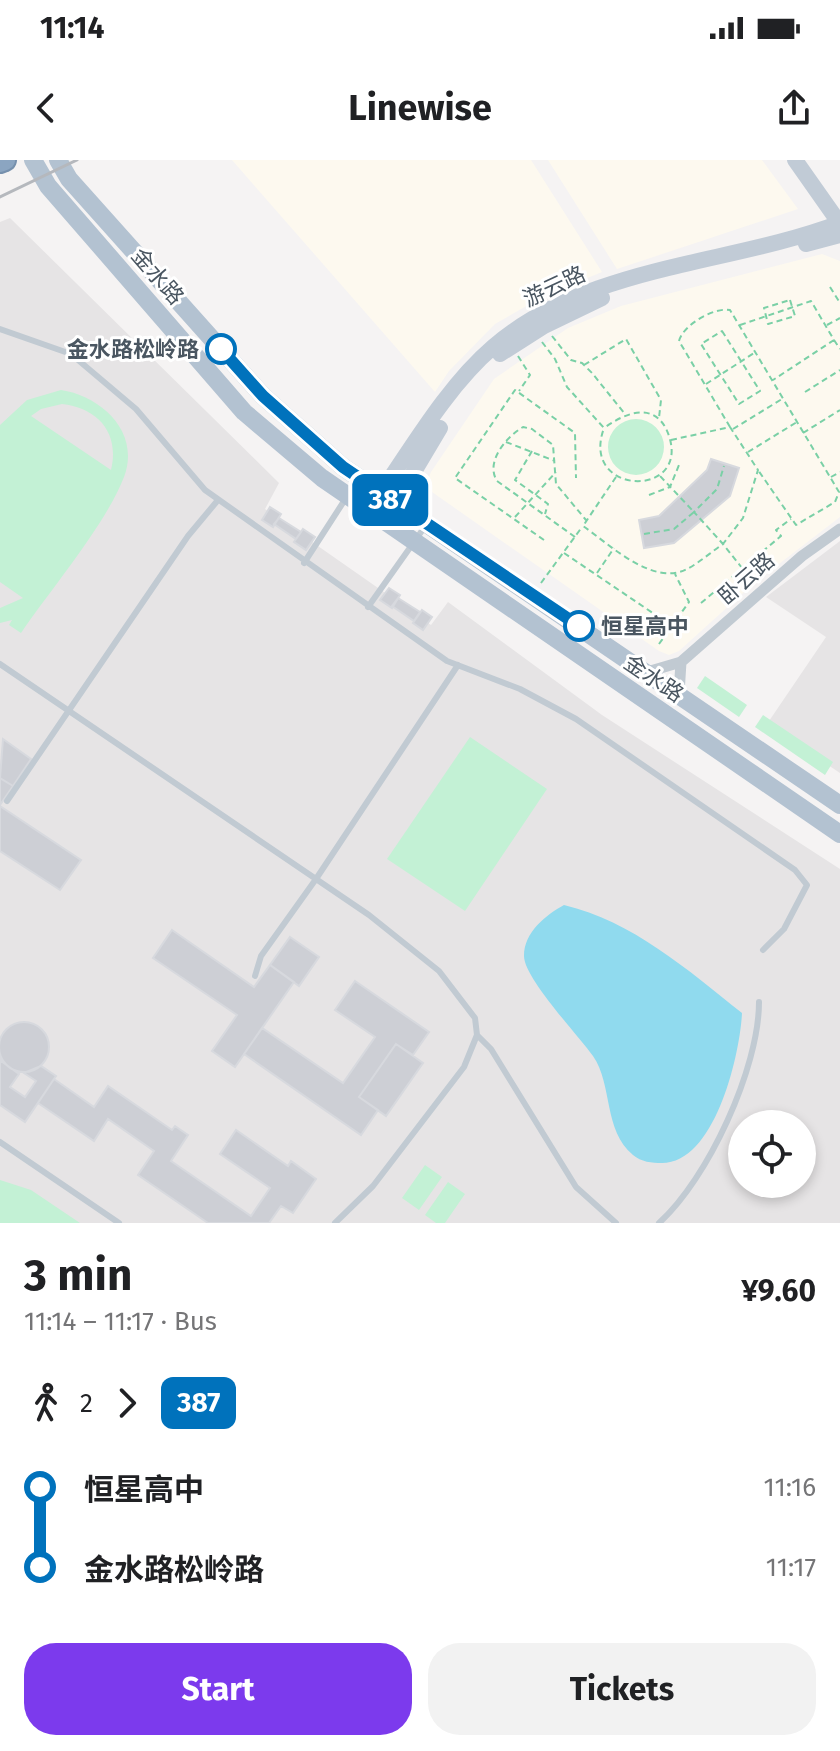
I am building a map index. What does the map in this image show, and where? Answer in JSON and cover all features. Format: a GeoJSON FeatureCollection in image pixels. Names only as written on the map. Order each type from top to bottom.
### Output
{"type":"FeatureCollection","features":[{"type":"Feature","properties":{"kind":"main road","name":"金水路"},"geometry":{"type":"LineString","coordinates":[[33,160],[48,186],[244,412],[348,497],[840,834]]}},
{"type":"Feature","properties":{"kind":"main road","name":"金水路"},"geometry":{"type":"LineString","coordinates":[[58,160],[69,179],[263,396],[360,479],[840,805]]}},
{"type":"Feature","properties":{"kind":"main road"},"geometry":{"type":"LineString","coordinates":[[795,160],[840,223]]}},
{"type":"Feature","properties":{"kind":"main road","name":"游云路"},"geometry":{"type":"LineString","coordinates":[[384,522],[388,499],[468,371],[504,339],[535,318],[574,296],[601,287],[801,237],[840,223]]}},
{"type":"Feature","properties":{"kind":"main road","name":"游云路"},"geometry":{"type":"LineString","coordinates":[[368,511],[388,499],[478,375],[512,346],[539,329],[585,304],[621,292],[840,235]]}},
{"type":"Feature","properties":{"kind":"street","name":"卧云路"},"geometry":{"type":"LineString","coordinates":[[647,672],[681,662],[802,556],[840,529]]}},
{"type":"Feature","properties":{"kind":"street"},"geometry":{"type":"LineString","coordinates":[[679,694],[681,662]]}},
{"type":"Feature","properties":{"kind":"lane"},"geometry":{"type":"LineString","coordinates":[[0,329],[71,354],[136,409],[205,490],[368,607],[458,665],[520,689],[576,719],[795,870],[807,885],[784,929],[763,950]]}},
{"type":"Feature","properties":{"kind":"lane"},"geometry":{"type":"LineString","coordinates":[[304,563],[360,479]]}},
{"type":"Feature","properties":{"kind":"lane"},"geometry":{"type":"LineString","coordinates":[[7,801],[188,536],[218,500]]}},
{"type":"Feature","properties":{"kind":"lane"},"geometry":{"type":"LineString","coordinates":[[368,607],[412,541],[427,525]]}},
{"type":"Feature","properties":{"kind":"lane"},"geometry":{"type":"LineString","coordinates":[[0,664],[316,879],[439,971],[475,1018],[477,1035],[464,1067],[373,1186],[335,1223]]}},
{"type":"Feature","properties":{"kind":"lane"},"geometry":{"type":"LineString","coordinates":[[255,976],[261,956],[458,665]]}},
{"type":"Feature","properties":{"kind":"lane"},"geometry":{"type":"LineString","coordinates":[[659,1223],[709,1159],[746,1071],[759,1002]]}},
{"type":"Feature","properties":{"kind":"lane"},"geometry":{"type":"LineString","coordinates":[[477,1035],[491,1049],[576,1187],[616,1223]]}},
{"type":"Feature","properties":{"kind":"lane"},"geometry":{"type":"LineString","coordinates":[[0,1142],[119,1223]]}},
{"type":"Feature","properties":{"kind":"path"},"geometry":{"type":"LineString","coordinates":[[830,287],[840,303]]}},
{"type":"Feature","properties":{"kind":"path"},"geometry":{"type":"LineString","coordinates":[[790,300],[795,316],[768,324],[766,316],[764,308],[790,300]]}},
{"type":"Feature","properties":{"kind":"path"},"geometry":{"type":"LineString","coordinates":[[739,325],[811,301],[840,349]]}},
{"type":"Feature","properties":{"kind":"path"},"geometry":{"type":"LineString","coordinates":[[721,309],[730,310],[755,353],[839,492],[835,502],[796,525],[731,428],[679,341],[681,335],[721,309]]}},
{"type":"Feature","properties":{"kind":"path"},"geometry":{"type":"LineString","coordinates":[[826,326],[840,318]]}},
{"type":"Feature","properties":{"kind":"path"},"geometry":{"type":"LineString","coordinates":[[539,329],[571,360],[584,365],[625,414]]}},
{"type":"Feature","properties":{"kind":"path"},"geometry":{"type":"LineString","coordinates":[[539,329],[567,387],[604,428]]}},
{"type":"Feature","properties":{"kind":"path"},"geometry":{"type":"LineString","coordinates":[[722,331],[760,391],[739,404],[720,375],[701,344],[722,331]]}},
{"type":"Feature","properties":{"kind":"path"},"geometry":{"type":"LineString","coordinates":[[584,365],[626,339],[661,400],[659,420],[670,440],[671,458],[651,481],[637,483],[617,476],[603,461],[598,443],[604,428],[625,414],[643,412],[659,420]]}},
{"type":"Feature","properties":{"kind":"path"},"geometry":{"type":"LineString","coordinates":[[772,380],[834,340]]}},
{"type":"Feature","properties":{"kind":"path"},"geometry":{"type":"LineString","coordinates":[[512,346],[530,375],[519,392]]}},
{"type":"Feature","properties":{"kind":"path"},"geometry":{"type":"LineString","coordinates":[[705,385],[755,353]]}},
{"type":"Feature","properties":{"kind":"path"},"geometry":{"type":"LineString","coordinates":[[805,392],[840,370]]}},
{"type":"Feature","properties":{"kind":"path"},"geometry":{"type":"LineString","coordinates":[[544,540],[455,478],[515,390],[575,433],[576,478]]}},
{"type":"Feature","properties":{"kind":"path"},"geometry":{"type":"LineString","coordinates":[[670,440],[731,428],[783,398]]}},
{"type":"Feature","properties":{"kind":"path"},"geometry":{"type":"LineString","coordinates":[[803,433],[840,410]]}},
{"type":"Feature","properties":{"kind":"path"},"geometry":{"type":"LineString","coordinates":[[747,453],[797,422]]}},
{"type":"Feature","properties":{"kind":"path"},"geometry":{"type":"LineString","coordinates":[[575,537],[497,481],[492,473],[492,464],[506,442],[523,427],[532,429],[553,445],[556,484],[561,494],[586,520]]}},
{"type":"Feature","properties":{"kind":"path"},"geometry":{"type":"LineString","coordinates":[[506,442],[556,462]]}},
{"type":"Feature","properties":{"kind":"path"},"geometry":{"type":"LineString","coordinates":[[532,451],[515,480],[548,504],[545,515]]}},
{"type":"Feature","properties":{"kind":"path"},"geometry":{"type":"LineString","coordinates":[[649,495],[670,487],[679,465]]}},
{"type":"Feature","properties":{"kind":"path"},"geometry":{"type":"LineString","coordinates":[[644,534],[674,529],[694,512],[717,489],[724,466]]}},
{"type":"Feature","properties":{"kind":"path"},"geometry":{"type":"LineString","coordinates":[[583,526],[645,567],[665,576],[685,571],[723,544],[743,518],[758,470]]}},
{"type":"Feature","properties":{"kind":"path"},"geometry":{"type":"LineString","coordinates":[[514,519],[525,501],[557,471]]}},
{"type":"Feature","properties":{"kind":"path"},"geometry":{"type":"LineString","coordinates":[[830,478],[840,472]]}},
{"type":"Feature","properties":{"kind":"path"},"geometry":{"type":"LineString","coordinates":[[659,475],[742,568]]}},
{"type":"Feature","properties":{"kind":"path"},"geometry":{"type":"LineString","coordinates":[[533,594],[617,476]]}},
{"type":"Feature","properties":{"kind":"path"},"geometry":{"type":"LineString","coordinates":[[701,603],[781,536],[776,530],[792,518]]}},
{"type":"Feature","properties":{"kind":"path"},"geometry":{"type":"LineString","coordinates":[[596,574],[615,547]]}},
{"type":"Feature","properties":{"kind":"path"},"geometry":{"type":"LineString","coordinates":[[564,553],[672,626]]}},
{"type":"Feature","properties":{"kind":"path"},"geometry":{"type":"LineString","coordinates":[[659,644],[689,602],[675,573]]}},
{"type":"Feature","properties":{"kind":"shaded area"},"geometry":{"type":"Polygon","coordinates":[[[232,160],[531,160],[602,272],[544,296],[495,324],[449,371],[435,392],[232,160]]]}},
{"type":"Feature","properties":{"kind":"shaded area"},"geometry":{"type":"Polygon","coordinates":[[[548,160],[762,160],[798,209],[617,269],[548,160]]]}},
{"type":"Feature","properties":{"kind":"shaded area"},"geometry":{"type":"Polygon","coordinates":[[[10,218],[279,483],[265,509],[431,625],[448,602],[602,715],[840,869],[840,1223],[0,1223],[0,222],[10,218]]]}},
{"type":"Feature","properties":{"kind":"shaded area"},"geometry":{"type":"Polygon","coordinates":[[[822,254],[840,261],[840,517],[753,584],[679,651],[669,655],[659,651],[432,492],[427,481],[431,472],[494,379],[568,328],[621,306],[822,254]]]}},
{"type":"Feature","properties":{"kind":"shaded area"},"geometry":{"type":"Polygon","coordinates":[[[840,541],[840,773],[767,724],[826,637],[766,597],[840,541]]]}},
{"type":"Feature","properties":{"kind":"green space"},"geometry":{"type":"Polygon","coordinates":[[[61,390],[90,400],[103,408],[122,431],[128,461],[124,477],[105,515],[21,633],[9,625],[12,620],[0,623],[0,608],[23,598],[0,582],[0,425],[27,400],[61,390]],[[62,404],[41,409],[31,416],[111,470],[113,457],[109,434],[96,417],[75,406],[62,404]]]}},
{"type":"Feature","properties":{"kind":"green space"},"geometry":{"type":"Polygon","coordinates":[[[636,419],[656,427],[664,447],[656,467],[636,475],[616,467],[608,447],[616,427],[636,419]]]}},
{"type":"Feature","properties":{"kind":"green space"},"geometry":{"type":"Polygon","coordinates":[[[705,676],[747,705],[739,717],[697,688],[705,676]]]}},
{"type":"Feature","properties":{"kind":"green space"},"geometry":{"type":"Polygon","coordinates":[[[763,715],[833,762],[825,775],[755,727],[763,715]]]}},
{"type":"Feature","properties":{"kind":"green space"},"geometry":{"type":"Polygon","coordinates":[[[470,737],[547,789],[465,911],[387,859],[470,737]]]}},
{"type":"Feature","properties":{"kind":"green space"},"geometry":{"type":"Polygon","coordinates":[[[425,1165],[442,1177],[419,1210],[402,1198],[425,1165]]]}},
{"type":"Feature","properties":{"kind":"green space"},"geometry":{"type":"Polygon","coordinates":[[[0,1180],[31,1190],[80,1223],[0,1223],[0,1180]]]}},
{"type":"Feature","properties":{"kind":"green space"},"geometry":{"type":"Polygon","coordinates":[[[448,1182],[465,1194],[445,1223],[436,1223],[425,1215],[448,1182]]]}},
{"type":"Feature","properties":{"kind":"water"},"geometry":{"type":"Polygon","coordinates":[[[564,905],[589,912],[636,935],[680,964],[742,1013],[736,1054],[721,1104],[697,1145],[681,1158],[662,1163],[647,1162],[623,1145],[612,1120],[603,1080],[593,1056],[542,992],[526,966],[525,947],[532,932],[543,919],[564,905]]]}},
{"type":"Feature","properties":{"kind":"building"},"geometry":{"type":"Polygon","coordinates":[[[711,459],[739,468],[730,496],[674,543],[644,548],[639,520],[659,516],[707,470],[711,459]]]}},
{"type":"Feature","properties":{"kind":"building"},"geometry":{"type":"Polygon","coordinates":[[[270,507],[281,514],[273,527],[262,520],[270,507]]]}},
{"type":"Feature","properties":{"kind":"building"},"geometry":{"type":"Polygon","coordinates":[[[279,518],[301,532],[296,539],[274,524],[279,518]]]}},
{"type":"Feature","properties":{"kind":"building"},"geometry":{"type":"Polygon","coordinates":[[[303,529],[315,537],[306,550],[294,542],[303,529]]]}},
{"type":"Feature","properties":{"kind":"building"},"geometry":{"type":"Polygon","coordinates":[[[389,588],[400,595],[392,608],[380,600],[389,588]]]}},
{"type":"Feature","properties":{"kind":"building"},"geometry":{"type":"Polygon","coordinates":[[[398,598],[420,612],[414,621],[392,606],[398,598]]]}},
{"type":"Feature","properties":{"kind":"building"},"geometry":{"type":"Polygon","coordinates":[[[422,610],[432,617],[423,630],[413,623],[422,610]]]}},
{"type":"Feature","properties":{"kind":"building"},"geometry":{"type":"Polygon","coordinates":[[[3,739],[31,759],[13,786],[0,778],[3,739]]]}},
{"type":"Feature","properties":{"kind":"building"},"geometry":{"type":"Polygon","coordinates":[[[0,778],[13,786],[0,805],[0,778]]]}},
{"type":"Feature","properties":{"kind":"building"},"geometry":{"type":"Polygon","coordinates":[[[0,806],[81,860],[60,890],[0,851],[0,806]]]}},
{"type":"Feature","properties":{"kind":"building"},"geometry":{"type":"Polygon","coordinates":[[[172,930],[254,987],[270,965],[294,982],[235,1067],[212,1051],[237,1015],[153,958],[172,930]]]}},
{"type":"Feature","properties":{"kind":"building"},"geometry":{"type":"Polygon","coordinates":[[[290,937],[319,957],[299,986],[270,965],[290,937]]]}},
{"type":"Feature","properties":{"kind":"building"},"geometry":{"type":"Polygon","coordinates":[[[355,981],[429,1032],[413,1055],[396,1044],[359,1097],[378,1110],[361,1135],[244,1054],[262,1028],[343,1083],[375,1037],[335,1010],[355,981]]]}},
{"type":"Feature","properties":{"kind":"building"},"geometry":{"type":"Polygon","coordinates":[[[24,1022],[42,1029],[49,1047],[42,1065],[24,1072],[6,1065],[-1,1047],[6,1029],[24,1022]]]}},
{"type":"Feature","properties":{"kind":"building"},"geometry":{"type":"Polygon","coordinates":[[[396,1044],[423,1063],[386,1116],[359,1097],[396,1044]]]}},
{"type":"Feature","properties":{"kind":"building"},"geometry":{"type":"Polygon","coordinates":[[[0,1056],[1,1061],[19,1074],[10,1087],[25,1097],[36,1081],[24,1073],[41,1066],[56,1076],[25,1122],[0,1105],[0,1056]]]}},
{"type":"Feature","properties":{"kind":"building"},"geometry":{"type":"Polygon","coordinates":[[[54,1079],[94,1107],[108,1086],[172,1130],[175,1126],[188,1135],[171,1161],[251,1216],[270,1188],[220,1154],[236,1130],[288,1166],[291,1161],[316,1179],[293,1213],[281,1206],[269,1223],[208,1223],[138,1175],[154,1151],[108,1119],[94,1141],[38,1103],[54,1079]]]}},
{"type":"Feature","properties":{"kind":"railway"},"geometry":{"type":"LineString","coordinates":[[0,197],[77,160]]}},
{"type":"Feature","properties":{"kind":"bus line","name":"387"},"geometry":{"type":"LineString","coordinates":[[221,349],[263,396],[343,467],[579,626]]}},
{"type":"Feature","properties":{"kind":"place","name":"金水路松岭路"},"geometry":{"type":"Point","coordinates":[221,349]}},
{"type":"Feature","properties":{"kind":"place","name":"恒星高中"},"geometry":{"type":"Point","coordinates":[579,626]}}]}
